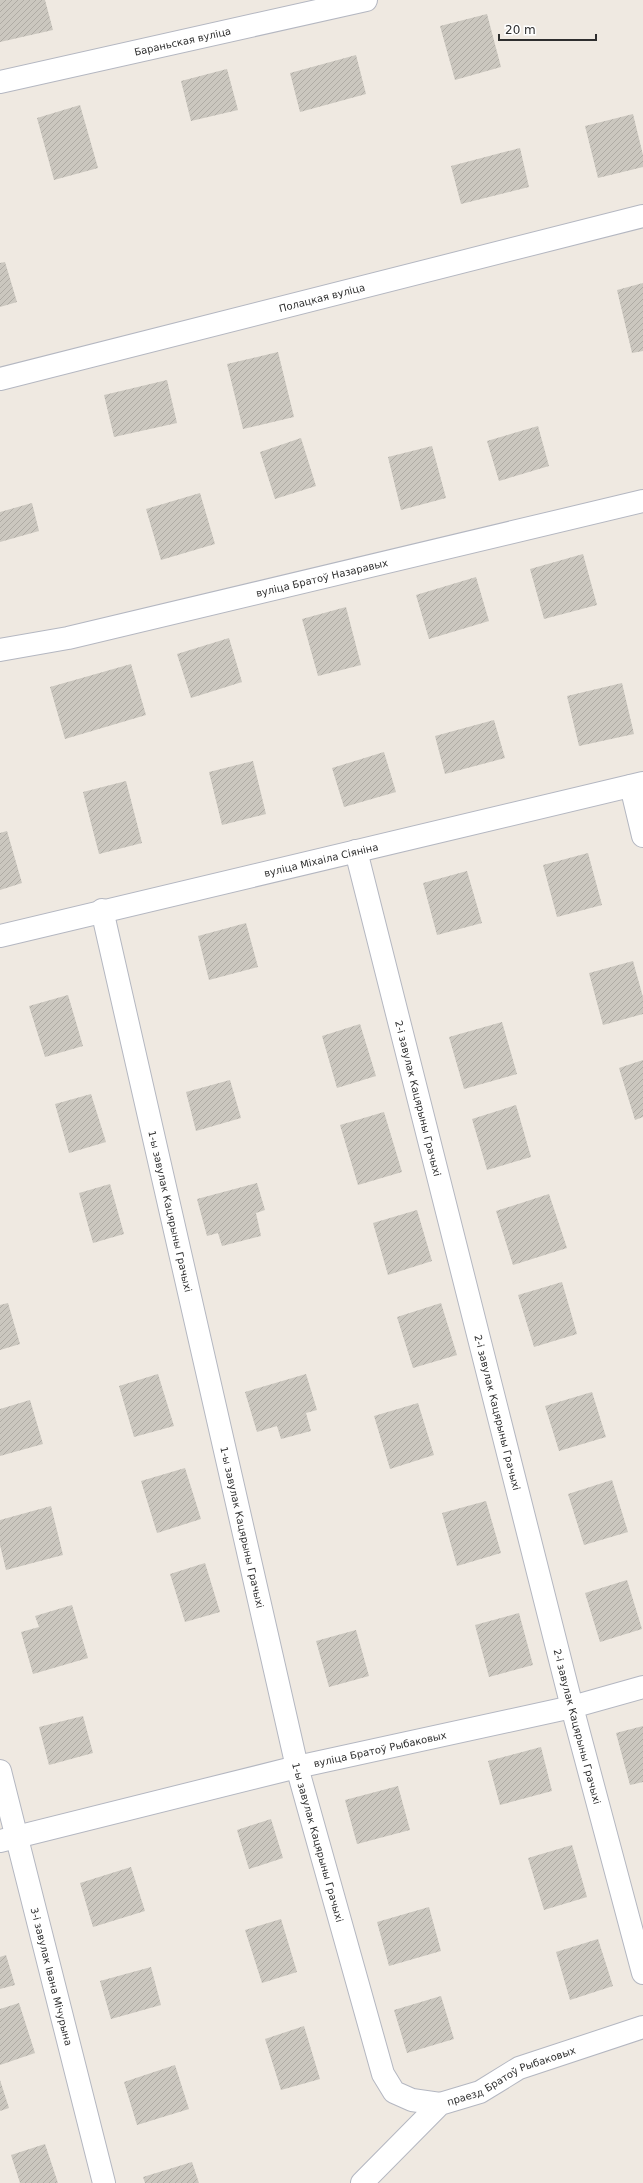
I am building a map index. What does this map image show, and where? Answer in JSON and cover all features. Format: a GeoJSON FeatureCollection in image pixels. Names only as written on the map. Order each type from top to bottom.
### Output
{"type":"FeatureCollection","features":[{"type":"Feature","properties":{"kind":"street","name":"Бараньская вуліца"},"geometry":{"type":"LineString","coordinates":[[0,82],[366,0]]}},
{"type":"Feature","properties":{"kind":"street","name":"Полацкая вуліца"},"geometry":{"type":"LineString","coordinates":[[0,379],[643,216]]}},
{"type":"Feature","properties":{"kind":"street","name":"вуліца Братоў Назаравых"},"geometry":{"type":"LineString","coordinates":[[0,650],[76,636],[643,501]]}},
{"type":"Feature","properties":{"kind":"street"},"geometry":{"type":"LineString","coordinates":[[637,785],[643,836]]}},
{"type":"Feature","properties":{"kind":"street","name":"вуліца Міхаіла Сіяніна"},"geometry":{"type":"LineString","coordinates":[[0,936],[102,910],[637,785]]}},
{"type":"Feature","properties":{"kind":"street","name":"2-і завулак Кацярыны Грачыхі"},"geometry":{"type":"LineString","coordinates":[[356,851],[572,1707],[643,1973]]}},
{"type":"Feature","properties":{"kind":"street","name":"1-ы завулак Кацярыны Грачыхі"},"geometry":{"type":"LineString","coordinates":[[102,910],[297,1767],[383,2074],[394,2092],[412,2100],[440,2104]]}},
{"type":"Feature","properties":{"kind":"street","name":"вуліца Братоў Рыбаковых"},"geometry":{"type":"LineString","coordinates":[[8,1839],[297,1767],[572,1707],[643,1687]]}},
{"type":"Feature","properties":{"kind":"street","name":"3-і завулак Івана Мічурына"},"geometry":{"type":"LineString","coordinates":[[0,1770],[8,1839],[104,2183]]}},
{"type":"Feature","properties":{"kind":"street","name":"праезд Братоў Рыбаковых"},"geometry":{"type":"LineString","coordinates":[[362,2183],[440,2104],[480,2092],[520,2068],[643,2027]]}},
{"type":"Feature","properties":{"kind":"building"},"geometry":{"type":"Polygon","coordinates":[[[0,0],[45,0],[53,30],[0,42],[0,0]]]}},
{"type":"Feature","properties":{"kind":"building"},"geometry":{"type":"Polygon","coordinates":[[[487,14],[501,67],[455,80],[440,26],[487,14]]]}},
{"type":"Feature","properties":{"kind":"building"},"geometry":{"type":"Polygon","coordinates":[[[356,55],[366,94],[300,112],[290,73],[356,55]]]}},
{"type":"Feature","properties":{"kind":"building"},"geometry":{"type":"Polygon","coordinates":[[[227,69],[238,110],[191,121],[181,81],[227,69]]]}},
{"type":"Feature","properties":{"kind":"building"},"geometry":{"type":"Polygon","coordinates":[[[80,105],[98,168],[54,180],[37,118],[80,105]]]}},
{"type":"Feature","properties":{"kind":"building"},"geometry":{"type":"Polygon","coordinates":[[[633,114],[643,155],[643,167],[598,178],[585,126],[633,114]]]}},
{"type":"Feature","properties":{"kind":"building"},"geometry":{"type":"Polygon","coordinates":[[[520,148],[529,187],[461,204],[451,166],[520,148]]]}},
{"type":"Feature","properties":{"kind":"building"},"geometry":{"type":"Polygon","coordinates":[[[5,262],[17,302],[0,307],[0,263],[5,262]]]}},
{"type":"Feature","properties":{"kind":"building"},"geometry":{"type":"Polygon","coordinates":[[[643,283],[643,351],[632,353],[617,290],[643,283]]]}},
{"type":"Feature","properties":{"kind":"building"},"geometry":{"type":"Polygon","coordinates":[[[278,352],[294,417],[243,429],[227,364],[278,352]]]}},
{"type":"Feature","properties":{"kind":"building"},"geometry":{"type":"Polygon","coordinates":[[[167,380],[177,423],[114,437],[104,395],[167,380]]]}},
{"type":"Feature","properties":{"kind":"building"},"geometry":{"type":"Polygon","coordinates":[[[538,426],[549,466],[499,481],[487,441],[538,426]]]}},
{"type":"Feature","properties":{"kind":"building"},"geometry":{"type":"Polygon","coordinates":[[[301,438],[316,486],[275,499],[260,452],[301,438]]]}},
{"type":"Feature","properties":{"kind":"building"},"geometry":{"type":"Polygon","coordinates":[[[432,446],[446,498],[401,510],[388,457],[432,446]]]}},
{"type":"Feature","properties":{"kind":"building"},"geometry":{"type":"Polygon","coordinates":[[[200,493],[215,544],[161,560],[146,509],[200,493]]]}},
{"type":"Feature","properties":{"kind":"building"},"geometry":{"type":"Polygon","coordinates":[[[32,503],[39,531],[0,542],[0,512],[32,503]]]}},
{"type":"Feature","properties":{"kind":"building"},"geometry":{"type":"Polygon","coordinates":[[[583,554],[597,605],[544,619],[530,569],[583,554]]]}},
{"type":"Feature","properties":{"kind":"building"},"geometry":{"type":"Polygon","coordinates":[[[476,577],[489,621],[429,639],[416,595],[476,577]]]}},
{"type":"Feature","properties":{"kind":"building"},"geometry":{"type":"Polygon","coordinates":[[[346,607],[361,665],[318,676],[302,619],[346,607]]]}},
{"type":"Feature","properties":{"kind":"building"},"geometry":{"type":"Polygon","coordinates":[[[229,638],[242,682],[191,698],[177,654],[229,638]]]}},
{"type":"Feature","properties":{"kind":"building"},"geometry":{"type":"Polygon","coordinates":[[[131,664],[146,715],[65,739],[50,687],[131,664]]]}},
{"type":"Feature","properties":{"kind":"building"},"geometry":{"type":"Polygon","coordinates":[[[622,683],[634,734],[579,746],[567,696],[622,683]]]}},
{"type":"Feature","properties":{"kind":"building"},"geometry":{"type":"Polygon","coordinates":[[[494,720],[505,758],[445,774],[435,736],[494,720]]]}},
{"type":"Feature","properties":{"kind":"building"},"geometry":{"type":"Polygon","coordinates":[[[384,752],[396,792],[344,807],[332,768],[384,752]]]}},
{"type":"Feature","properties":{"kind":"building"},"geometry":{"type":"Polygon","coordinates":[[[253,761],[266,814],[222,825],[209,772],[253,761]]]}},
{"type":"Feature","properties":{"kind":"building"},"geometry":{"type":"Polygon","coordinates":[[[126,781],[142,843],[99,854],[83,792],[126,781]]]}},
{"type":"Feature","properties":{"kind":"building"},"geometry":{"type":"Polygon","coordinates":[[[7,831],[22,883],[0,890],[0,833],[7,831]]]}},
{"type":"Feature","properties":{"kind":"building"},"geometry":{"type":"Polygon","coordinates":[[[588,853],[602,905],[557,917],[543,865],[588,853]]]}},
{"type":"Feature","properties":{"kind":"building"},"geometry":{"type":"Polygon","coordinates":[[[467,871],[482,923],[437,935],[423,883],[467,871]]]}},
{"type":"Feature","properties":{"kind":"building"},"geometry":{"type":"Polygon","coordinates":[[[246,923],[258,967],[209,980],[198,936],[246,923]]]}},
{"type":"Feature","properties":{"kind":"building"},"geometry":{"type":"Polygon","coordinates":[[[633,961],[643,997],[643,1014],[603,1025],[589,973],[633,961]]]}},
{"type":"Feature","properties":{"kind":"building"},"geometry":{"type":"Polygon","coordinates":[[[68,995],[83,1046],[45,1057],[29,1006],[68,995]]]}},
{"type":"Feature","properties":{"kind":"building"},"geometry":{"type":"Polygon","coordinates":[[[502,1022],[517,1074],[464,1089],[449,1037],[502,1022]]]}},
{"type":"Feature","properties":{"kind":"building"},"geometry":{"type":"Polygon","coordinates":[[[360,1024],[376,1076],[337,1088],[322,1036],[360,1024]]]}},
{"type":"Feature","properties":{"kind":"building"},"geometry":{"type":"Polygon","coordinates":[[[643,1060],[643,1117],[635,1120],[619,1068],[643,1060]]]}},
{"type":"Feature","properties":{"kind":"building"},"geometry":{"type":"Polygon","coordinates":[[[230,1080],[241,1118],[196,1131],[186,1092],[230,1080]]]}},
{"type":"Feature","properties":{"kind":"building"},"geometry":{"type":"Polygon","coordinates":[[[91,1094],[106,1142],[69,1153],[55,1104],[91,1094]]]}},
{"type":"Feature","properties":{"kind":"building"},"geometry":{"type":"Polygon","coordinates":[[[516,1105],[531,1157],[487,1170],[472,1119],[516,1105]]]}},
{"type":"Feature","properties":{"kind":"building"},"geometry":{"type":"Polygon","coordinates":[[[384,1112],[402,1172],[358,1185],[340,1125],[384,1112]]]}},
{"type":"Feature","properties":{"kind":"building"},"geometry":{"type":"Polygon","coordinates":[[[257,1183],[265,1210],[256,1213],[261,1236],[222,1246],[218,1233],[207,1236],[197,1199],[257,1183]]]}},
{"type":"Feature","properties":{"kind":"building"},"geometry":{"type":"Polygon","coordinates":[[[110,1184],[124,1234],[93,1243],[79,1193],[110,1184]]]}},
{"type":"Feature","properties":{"kind":"building"},"geometry":{"type":"Polygon","coordinates":[[[549,1194],[567,1248],[513,1265],[496,1211],[549,1194]]]}},
{"type":"Feature","properties":{"kind":"building"},"geometry":{"type":"Polygon","coordinates":[[[417,1210],[432,1261],[388,1275],[373,1223],[417,1210]]]}},
{"type":"Feature","properties":{"kind":"building"},"geometry":{"type":"Polygon","coordinates":[[[562,1282],[577,1334],[534,1347],[518,1295],[562,1282]]]}},
{"type":"Feature","properties":{"kind":"building"},"geometry":{"type":"Polygon","coordinates":[[[8,1303],[20,1344],[0,1350],[0,1305],[8,1303]]]}},
{"type":"Feature","properties":{"kind":"building"},"geometry":{"type":"Polygon","coordinates":[[[441,1303],[457,1355],[413,1368],[397,1317],[441,1303]]]}},
{"type":"Feature","properties":{"kind":"building"},"geometry":{"type":"Polygon","coordinates":[[[158,1374],[174,1426],[134,1437],[119,1386],[158,1374]]]}},
{"type":"Feature","properties":{"kind":"building"},"geometry":{"type":"Polygon","coordinates":[[[306,1374],[317,1410],[306,1413],[311,1431],[281,1439],[277,1426],[257,1432],[245,1392],[306,1374]]]}},
{"type":"Feature","properties":{"kind":"building"},"geometry":{"type":"Polygon","coordinates":[[[592,1392],[606,1437],[559,1451],[545,1406],[592,1392]]]}},
{"type":"Feature","properties":{"kind":"building"},"geometry":{"type":"Polygon","coordinates":[[[30,1400],[43,1444],[0,1456],[0,1409],[30,1400]]]}},
{"type":"Feature","properties":{"kind":"building"},"geometry":{"type":"Polygon","coordinates":[[[418,1403],[434,1455],[390,1469],[374,1416],[418,1403]]]}},
{"type":"Feature","properties":{"kind":"building"},"geometry":{"type":"Polygon","coordinates":[[[185,1468],[201,1519],[157,1533],[141,1481],[185,1468]]]}},
{"type":"Feature","properties":{"kind":"building"},"geometry":{"type":"Polygon","coordinates":[[[612,1480],[628,1532],[584,1545],[568,1494],[612,1480]]]}},
{"type":"Feature","properties":{"kind":"building"},"geometry":{"type":"Polygon","coordinates":[[[486,1501],[501,1553],[457,1566],[442,1513],[486,1501]]]}},
{"type":"Feature","properties":{"kind":"building"},"geometry":{"type":"Polygon","coordinates":[[[51,1506],[63,1555],[6,1570],[0,1545],[0,1520],[51,1506]]]}},
{"type":"Feature","properties":{"kind":"building"},"geometry":{"type":"Polygon","coordinates":[[[205,1563],[220,1612],[185,1622],[170,1574],[205,1563]]]}},
{"type":"Feature","properties":{"kind":"building"},"geometry":{"type":"Polygon","coordinates":[[[627,1580],[642,1629],[600,1642],[585,1593],[627,1580]]]}},
{"type":"Feature","properties":{"kind":"building"},"geometry":{"type":"Polygon","coordinates":[[[72,1605],[88,1658],[33,1674],[21,1632],[39,1627],[35,1616],[72,1605]]]}},
{"type":"Feature","properties":{"kind":"building"},"geometry":{"type":"Polygon","coordinates":[[[519,1613],[533,1665],[489,1677],[475,1625],[519,1613]]]}},
{"type":"Feature","properties":{"kind":"building"},"geometry":{"type":"Polygon","coordinates":[[[356,1630],[369,1676],[329,1687],[316,1641],[356,1630]]]}},
{"type":"Feature","properties":{"kind":"building"},"geometry":{"type":"Polygon","coordinates":[[[83,1716],[93,1753],[49,1765],[39,1727],[83,1716]]]}},
{"type":"Feature","properties":{"kind":"building"},"geometry":{"type":"Polygon","coordinates":[[[643,1726],[643,1782],[630,1785],[616,1733],[643,1726]]]}},
{"type":"Feature","properties":{"kind":"building"},"geometry":{"type":"Polygon","coordinates":[[[541,1747],[552,1791],[500,1805],[488,1761],[541,1747]]]}},
{"type":"Feature","properties":{"kind":"building"},"geometry":{"type":"Polygon","coordinates":[[[398,1786],[410,1830],[357,1844],[345,1800],[398,1786]]]}},
{"type":"Feature","properties":{"kind":"building"},"geometry":{"type":"Polygon","coordinates":[[[271,1819],[283,1858],[249,1869],[237,1830],[271,1819]]]}},
{"type":"Feature","properties":{"kind":"building"},"geometry":{"type":"Polygon","coordinates":[[[572,1845],[587,1897],[544,1910],[528,1858],[572,1845]]]}},
{"type":"Feature","properties":{"kind":"building"},"geometry":{"type":"Polygon","coordinates":[[[131,1867],[145,1911],[93,1927],[80,1883],[131,1867]]]}},
{"type":"Feature","properties":{"kind":"building"},"geometry":{"type":"Polygon","coordinates":[[[429,1907],[441,1951],[389,1966],[377,1922],[429,1907]]]}},
{"type":"Feature","properties":{"kind":"building"},"geometry":{"type":"Polygon","coordinates":[[[281,1919],[297,1972],[262,1983],[245,1930],[281,1919]]]}},
{"type":"Feature","properties":{"kind":"building"},"geometry":{"type":"Polygon","coordinates":[[[598,1939],[613,1986],[570,2000],[556,1952],[598,1939]]]}},
{"type":"Feature","properties":{"kind":"building"},"geometry":{"type":"Polygon","coordinates":[[[6,1955],[15,1985],[0,1989],[0,1957],[6,1955]]]}},
{"type":"Feature","properties":{"kind":"building"},"geometry":{"type":"Polygon","coordinates":[[[151,1967],[161,2005],[111,2019],[100,1981],[151,1967]]]}},
{"type":"Feature","properties":{"kind":"building"},"geometry":{"type":"Polygon","coordinates":[[[441,1996],[454,2039],[407,2053],[394,2010],[441,1996]]]}},
{"type":"Feature","properties":{"kind":"building"},"geometry":{"type":"Polygon","coordinates":[[[19,2003],[35,2053],[0,2065],[0,2009],[19,2003]]]}},
{"type":"Feature","properties":{"kind":"building"},"geometry":{"type":"Polygon","coordinates":[[[304,2026],[320,2079],[281,2090],[265,2039],[304,2026]]]}},
{"type":"Feature","properties":{"kind":"building"},"geometry":{"type":"Polygon","coordinates":[[[175,2065],[189,2109],[137,2125],[124,2082],[175,2065]]]}},
{"type":"Feature","properties":{"kind":"building"},"geometry":{"type":"Polygon","coordinates":[[[0,2080],[9,2108],[0,2111],[0,2080]]]}},
{"type":"Feature","properties":{"kind":"building"},"geometry":{"type":"Polygon","coordinates":[[[45,2144],[58,2183],[20,2183],[11,2155],[45,2144]]]}},
{"type":"Feature","properties":{"kind":"building"},"geometry":{"type":"Polygon","coordinates":[[[192,2162],[199,2183],[145,2183],[143,2177],[192,2162]]]}}]}
